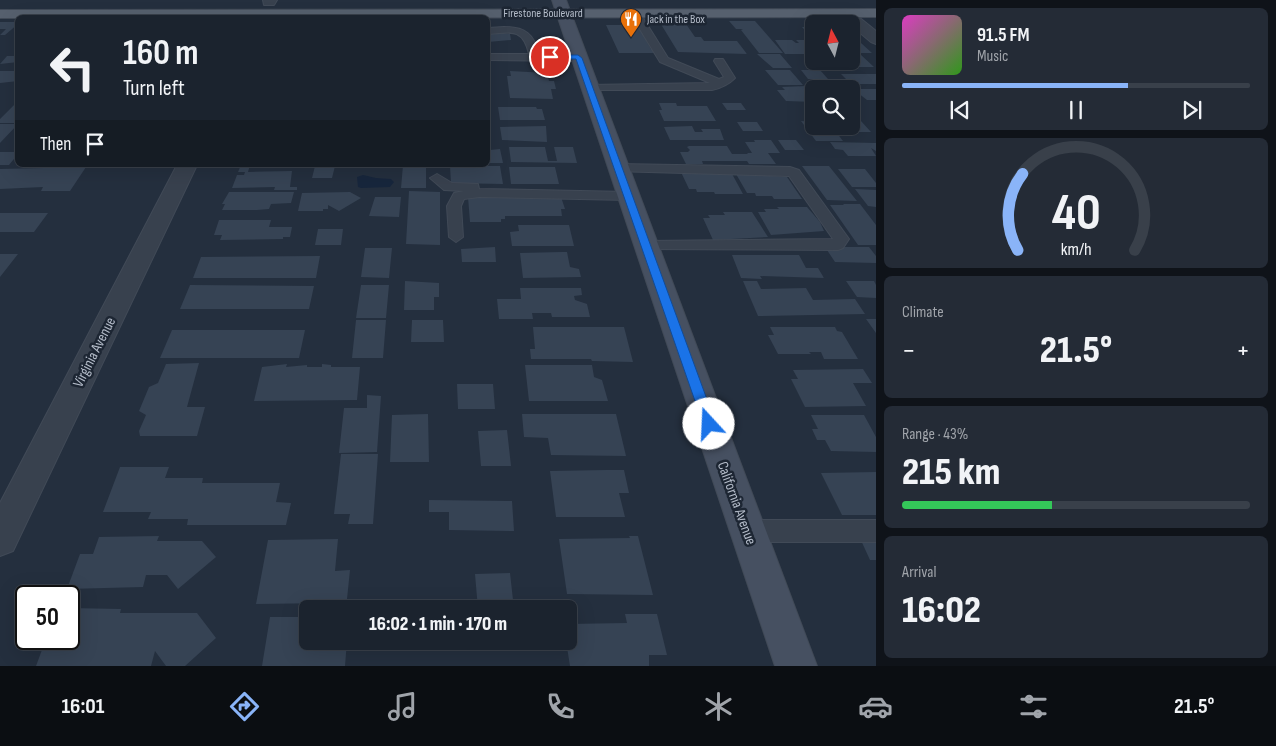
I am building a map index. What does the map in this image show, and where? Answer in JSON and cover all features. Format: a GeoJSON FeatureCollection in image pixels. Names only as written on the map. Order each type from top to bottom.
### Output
{"type":"FeatureCollection","features":[{"type":"Feature","properties":{"kind":"main road","name":"Firestone Boulevard"},"geometry":{"type":"LineString","coordinates":[[0,2],[266,8],[427,15],[561,5],[635,13],[876,13]]}},
{"type":"Feature","properties":{"kind":"main road","name":"Firestone Boulevard"},"geometry":{"type":"LineString","coordinates":[[0,14],[266,8],[876,2]]}},
{"type":"Feature","properties":{"kind":"main road","name":"California Avenue"},"geometry":{"type":"LineString","coordinates":[[561,5],[578,58],[796,666]]}},
{"type":"Feature","properties":{"kind":"street"},"geometry":{"type":"LineString","coordinates":[[845,13],[876,39]]}},
{"type":"Feature","properties":{"kind":"street","name":"Virginia Avenue"},"geometry":{"type":"LineString","coordinates":[[0,539],[187,167]]}},
{"type":"Feature","properties":{"kind":"lane"},"geometry":{"type":"LineString","coordinates":[[635,13],[664,60],[722,84]]}},
{"type":"Feature","properties":{"kind":"lane"},"geometry":{"type":"LineString","coordinates":[[490,30],[513,31],[526,34],[529,37],[535,57]]}},
{"type":"Feature","properties":{"kind":"lane"},"geometry":{"type":"LineString","coordinates":[[490,57],[578,58]]}},
{"type":"Feature","properties":{"kind":"lane"},"geometry":{"type":"LineString","coordinates":[[589,88],[695,87],[722,84],[730,78],[719,61]]}},
{"type":"Feature","properties":{"kind":"lane"},"geometry":{"type":"LineString","coordinates":[[456,237],[454,206],[459,196],[785,170],[794,174],[841,239],[838,245],[646,246]]}},
{"type":"Feature","properties":{"kind":"lane"},"geometry":{"type":"LineString","coordinates":[[437,178],[449,187],[624,184]]}},
{"type":"Feature","properties":{"kind":"lane"},"geometry":{"type":"LineString","coordinates":[[747,531],[876,530]]}},
{"type":"Feature","properties":{"kind":"water"},"geometry":{"type":"Polygon","coordinates":[[[363,175],[391,179],[394,182],[390,187],[361,188],[358,187],[357,177],[363,175]]]}},
{"type":"Feature","properties":{"kind":"building"},"geometry":{"type":"Polygon","coordinates":[[[659,21],[684,21],[695,37],[701,37],[704,41],[737,41],[747,54],[678,52],[659,21]]]}},
{"type":"Feature","properties":{"kind":"building"},"geometry":{"type":"Polygon","coordinates":[[[729,21],[755,21],[783,53],[759,53],[741,30],[743,29],[736,29],[729,21]]]}},
{"type":"Feature","properties":{"kind":"building"},"geometry":{"type":"Polygon","coordinates":[[[0,22],[15,22],[15,27],[5,35],[0,35],[6,29],[0,29],[0,22]]]}},
{"type":"Feature","properties":{"kind":"building","name":"Jack in the Box"},"geometry":{"type":"Polygon","coordinates":[[[606,25],[638,25],[644,36],[649,36],[651,40],[646,40],[651,49],[655,49],[658,53],[619,53],[606,25]]]}},
{"type":"Feature","properties":{"kind":"building"},"geometry":{"type":"Polygon","coordinates":[[[490,31],[510,34],[511,40],[490,42],[490,31]]]}},
{"type":"Feature","properties":{"kind":"building"},"geometry":{"type":"Polygon","coordinates":[[[775,40],[792,40],[799,43],[796,40],[805,40],[805,54],[785,54],[775,40]]]}},
{"type":"Feature","properties":{"kind":"building"},"geometry":{"type":"Polygon","coordinates":[[[860,43],[861,43],[872,53],[860,53],[860,43]]]}},
{"type":"Feature","properties":{"kind":"building"},"geometry":{"type":"Polygon","coordinates":[[[757,54],[780,54],[792,68],[773,68],[757,54]]]}},
{"type":"Feature","properties":{"kind":"building"},"geometry":{"type":"Polygon","coordinates":[[[860,54],[874,67],[860,67],[860,54]]]}},
{"type":"Feature","properties":{"kind":"building"},"geometry":{"type":"Polygon","coordinates":[[[7,56],[15,56],[15,62],[0,64],[7,56]]]}},
{"type":"Feature","properties":{"kind":"building"},"geometry":{"type":"Polygon","coordinates":[[[765,70],[790,70],[803,85],[778,85],[765,70]]]}},
{"type":"Feature","properties":{"kind":"building"},"geometry":{"type":"Polygon","coordinates":[[[801,70],[820,70],[828,79],[808,79],[801,70]]]}},
{"type":"Feature","properties":{"kind":"building"},"geometry":{"type":"Polygon","coordinates":[[[0,71],[15,71],[15,81],[0,83],[0,71]]]}},
{"type":"Feature","properties":{"kind":"building"},"geometry":{"type":"Polygon","coordinates":[[[510,71],[547,73],[549,81],[554,81],[556,89],[551,89],[553,99],[510,98],[507,76],[511,76],[510,71]]]}},
{"type":"Feature","properties":{"kind":"building"},"geometry":{"type":"Polygon","coordinates":[[[841,74],[876,74],[876,84],[860,84],[860,80],[834,79],[846,79],[841,74]]]}},
{"type":"Feature","properties":{"kind":"building"},"geometry":{"type":"Polygon","coordinates":[[[805,86],[805,102],[786,101],[777,90],[785,90],[782,87],[805,86]]]}},
{"type":"Feature","properties":{"kind":"building"},"geometry":{"type":"Polygon","coordinates":[[[860,89],[876,89],[876,100],[867,100],[860,94],[860,89]]]}},
{"type":"Feature","properties":{"kind":"building"},"geometry":{"type":"Polygon","coordinates":[[[659,103],[676,103],[677,106],[707,106],[716,121],[664,121],[659,110],[662,110],[659,103]]]}},
{"type":"Feature","properties":{"kind":"building"},"geometry":{"type":"Polygon","coordinates":[[[722,103],[741,103],[746,110],[727,110],[722,103]]]}},
{"type":"Feature","properties":{"kind":"building"},"geometry":{"type":"Polygon","coordinates":[[[15,104],[15,123],[0,123],[0,119],[15,104]]]}},
{"type":"Feature","properties":{"kind":"building"},"geometry":{"type":"Polygon","coordinates":[[[498,107],[536,107],[537,109],[542,109],[545,120],[500,120],[498,107]]]}},
{"type":"Feature","properties":{"kind":"building"},"geometry":{"type":"Polygon","coordinates":[[[860,121],[861,121],[871,132],[860,132],[860,121]]]}},
{"type":"Feature","properties":{"kind":"building"},"geometry":{"type":"Polygon","coordinates":[[[737,122],[757,122],[763,131],[743,131],[737,122]]]}},
{"type":"Feature","properties":{"kind":"building"},"geometry":{"type":"Polygon","coordinates":[[[0,124],[15,124],[15,127],[0,143],[0,124]]]}},
{"type":"Feature","properties":{"kind":"building"},"geometry":{"type":"Polygon","coordinates":[[[546,126],[547,142],[502,140],[500,127],[546,126]]]}},
{"type":"Feature","properties":{"kind":"building"},"geometry":{"type":"Polygon","coordinates":[[[692,126],[695,132],[703,132],[701,129],[720,129],[724,140],[670,140],[664,127],[692,126]]]}},
{"type":"Feature","properties":{"kind":"building"},"geometry":{"type":"Polygon","coordinates":[[[812,135],[838,135],[843,141],[816,141],[812,135]]]}},
{"type":"Feature","properties":{"kind":"building"},"geometry":{"type":"Polygon","coordinates":[[[754,140],[771,140],[780,153],[768,153],[776,164],[749,164],[747,161],[702,161],[703,164],[686,164],[680,152],[688,152],[690,150],[687,147],[689,146],[727,146],[732,154],[748,154],[752,153],[745,142],[755,142],[754,140]]]}},
{"type":"Feature","properties":{"kind":"building"},"geometry":{"type":"Polygon","coordinates":[[[778,140],[796,140],[804,150],[785,150],[778,140]]]}},
{"type":"Feature","properties":{"kind":"building"},"geometry":{"type":"Polygon","coordinates":[[[830,142],[876,143],[876,151],[871,148],[876,156],[848,156],[843,150],[835,149],[830,142]]]}},
{"type":"Feature","properties":{"kind":"building"},"geometry":{"type":"Polygon","coordinates":[[[509,147],[545,147],[548,161],[557,161],[554,147],[573,147],[577,163],[511,162],[509,147]]]}},
{"type":"Feature","properties":{"kind":"building"},"geometry":{"type":"Polygon","coordinates":[[[500,149],[503,163],[490,163],[490,150],[500,149]]]}},
{"type":"Feature","properties":{"kind":"building"},"geometry":{"type":"Polygon","coordinates":[[[0,152],[15,152],[15,158],[9,165],[0,165],[0,152]]]}},
{"type":"Feature","properties":{"kind":"building"},"geometry":{"type":"Polygon","coordinates":[[[500,166],[503,184],[451,183],[450,167],[500,166]]]}},
{"type":"Feature","properties":{"kind":"building"},"geometry":{"type":"Polygon","coordinates":[[[802,166],[829,166],[857,201],[827,200],[802,166]]]}},
{"type":"Feature","properties":{"kind":"building"},"geometry":{"type":"Polygon","coordinates":[[[86,167],[70,191],[41,191],[43,187],[0,189],[0,169],[86,167]]]}},
{"type":"Feature","properties":{"kind":"building"},"geometry":{"type":"Polygon","coordinates":[[[240,167],[249,167],[248,172],[292,171],[290,187],[297,187],[297,190],[274,190],[275,187],[232,188],[237,175],[244,175],[245,172],[238,172],[240,167]]]}},
{"type":"Feature","properties":{"kind":"building"},"geometry":{"type":"Polygon","coordinates":[[[315,167],[335,167],[332,178],[312,178],[315,167]]]}},
{"type":"Feature","properties":{"kind":"building"},"geometry":{"type":"Polygon","coordinates":[[[403,167],[426,167],[426,188],[401,188],[403,167]]]}},
{"type":"Feature","properties":{"kind":"building"},"geometry":{"type":"Polygon","coordinates":[[[509,167],[555,167],[559,184],[511,184],[509,167]]]}},
{"type":"Feature","properties":{"kind":"building"},"geometry":{"type":"Polygon","coordinates":[[[838,169],[865,169],[876,183],[876,187],[852,187],[838,169]]]}},
{"type":"Feature","properties":{"kind":"building"},"geometry":{"type":"Polygon","coordinates":[[[680,170],[731,172],[743,194],[715,194],[714,192],[697,192],[696,189],[689,189],[680,170]]]}},
{"type":"Feature","properties":{"kind":"building"},"geometry":{"type":"Polygon","coordinates":[[[736,174],[787,177],[802,199],[774,199],[772,196],[756,196],[755,193],[747,193],[736,174]]]}},
{"type":"Feature","properties":{"kind":"building"},"geometry":{"type":"Polygon","coordinates":[[[855,189],[876,190],[876,207],[868,206],[855,189]]]}},
{"type":"Feature","properties":{"kind":"building"},"geometry":{"type":"Polygon","coordinates":[[[409,191],[440,192],[440,245],[406,244],[409,191]]]}},
{"type":"Feature","properties":{"kind":"building"},"geometry":{"type":"Polygon","coordinates":[[[229,192],[294,192],[291,203],[271,204],[269,209],[222,210],[225,204],[222,204],[229,192]]]}},
{"type":"Feature","properties":{"kind":"building"},"geometry":{"type":"Polygon","coordinates":[[[350,192],[361,198],[339,211],[328,205],[328,209],[323,209],[323,211],[298,211],[302,193],[350,192]]]}},
{"type":"Feature","properties":{"kind":"building"},"geometry":{"type":"Polygon","coordinates":[[[511,195],[511,198],[561,197],[565,209],[561,209],[562,216],[505,216],[505,219],[501,219],[501,222],[470,222],[468,197],[511,195]]]}},
{"type":"Feature","properties":{"kind":"building"},"geometry":{"type":"Polygon","coordinates":[[[375,197],[401,197],[399,217],[369,216],[375,197]]]}},
{"type":"Feature","properties":{"kind":"building"},"geometry":{"type":"Polygon","coordinates":[[[860,204],[876,225],[876,245],[858,245],[830,205],[860,204]]]}},
{"type":"Feature","properties":{"kind":"building"},"geometry":{"type":"Polygon","coordinates":[[[777,207],[807,207],[820,222],[824,231],[771,235],[758,212],[766,212],[764,209],[779,209],[777,207]]]}},
{"type":"Feature","properties":{"kind":"building"},"geometry":{"type":"Polygon","coordinates":[[[723,212],[752,212],[768,237],[713,240],[703,218],[710,218],[708,215],[725,215],[723,212]]]}},
{"type":"Feature","properties":{"kind":"building"},"geometry":{"type":"Polygon","coordinates":[[[0,213],[48,213],[34,232],[0,232],[0,213]]]}},
{"type":"Feature","properties":{"kind":"building"},"geometry":{"type":"Polygon","coordinates":[[[219,220],[271,220],[269,227],[292,227],[290,237],[283,237],[283,239],[220,240],[222,235],[214,235],[219,220]]]}},
{"type":"Feature","properties":{"kind":"building"},"geometry":{"type":"Polygon","coordinates":[[[518,225],[569,225],[574,246],[512,246],[510,232],[519,231],[518,225]]]}},
{"type":"Feature","properties":{"kind":"building"},"geometry":{"type":"Polygon","coordinates":[[[318,229],[343,229],[341,245],[315,245],[318,229]]]}},
{"type":"Feature","properties":{"kind":"building"},"geometry":{"type":"Polygon","coordinates":[[[495,247],[496,262],[462,262],[461,249],[495,247]]]}},
{"type":"Feature","properties":{"kind":"building"},"geometry":{"type":"Polygon","coordinates":[[[825,247],[869,247],[876,256],[876,263],[835,262],[825,247]]]}},
{"type":"Feature","properties":{"kind":"building"},"geometry":{"type":"Polygon","coordinates":[[[365,248],[392,248],[389,278],[361,277],[365,248]]]}},
{"type":"Feature","properties":{"kind":"building"},"geometry":{"type":"Polygon","coordinates":[[[567,252],[570,267],[579,269],[581,277],[523,278],[520,253],[567,252]]]}},
{"type":"Feature","properties":{"kind":"building"},"geometry":{"type":"Polygon","coordinates":[[[0,254],[18,254],[0,277],[0,254]]]}},
{"type":"Feature","properties":{"kind":"building"},"geometry":{"type":"Polygon","coordinates":[[[732,255],[799,255],[806,268],[818,268],[824,278],[760,276],[762,279],[741,278],[732,255]]]}},
{"type":"Feature","properties":{"kind":"building"},"geometry":{"type":"Polygon","coordinates":[[[320,256],[316,278],[193,278],[201,257],[320,256]]]}},
{"type":"Feature","properties":{"kind":"building"},"geometry":{"type":"Polygon","coordinates":[[[405,281],[439,283],[439,297],[434,297],[434,310],[404,310],[405,281]]]}},
{"type":"Feature","properties":{"kind":"building"},"geometry":{"type":"Polygon","coordinates":[[[743,281],[757,281],[761,289],[806,288],[813,300],[855,299],[865,314],[758,316],[743,281]]]}},
{"type":"Feature","properties":{"kind":"building"},"geometry":{"type":"Polygon","coordinates":[[[846,281],[874,281],[876,285],[876,298],[857,297],[846,281]]]}},
{"type":"Feature","properties":{"kind":"building"},"geometry":{"type":"Polygon","coordinates":[[[190,285],[314,286],[309,309],[180,309],[190,285]]]}},
{"type":"Feature","properties":{"kind":"building"},"geometry":{"type":"Polygon","coordinates":[[[361,285],[389,285],[386,318],[356,318],[361,285]]]}},
{"type":"Feature","properties":{"kind":"building"},"geometry":{"type":"Polygon","coordinates":[[[520,288],[581,288],[582,295],[574,296],[575,300],[587,304],[590,317],[552,317],[551,313],[532,313],[533,319],[499,319],[497,299],[521,299],[520,288]]]}},
{"type":"Feature","properties":{"kind":"building"},"geometry":{"type":"Polygon","coordinates":[[[866,319],[876,319],[876,333],[866,319]]]}},
{"type":"Feature","properties":{"kind":"building"},"geometry":{"type":"Polygon","coordinates":[[[356,320],[386,320],[383,358],[352,358],[356,320]]]}},
{"type":"Feature","properties":{"kind":"building"},"geometry":{"type":"Polygon","coordinates":[[[412,320],[443,320],[444,342],[411,342],[412,320]]]}},
{"type":"Feature","properties":{"kind":"building"},"geometry":{"type":"Polygon","coordinates":[[[533,327],[624,327],[633,362],[592,361],[591,359],[531,359],[530,349],[535,349],[533,327]]]}},
{"type":"Feature","properties":{"kind":"building"},"geometry":{"type":"Polygon","coordinates":[[[770,327],[835,327],[837,331],[842,332],[858,359],[824,359],[821,352],[809,352],[811,354],[778,354],[768,335],[774,335],[770,327]]]}},
{"type":"Feature","properties":{"kind":"building"},"geometry":{"type":"Polygon","coordinates":[[[172,330],[305,330],[299,358],[160,358],[172,330]]]}},
{"type":"Feature","properties":{"kind":"building"},"geometry":{"type":"Polygon","coordinates":[[[199,363],[187,407],[205,407],[197,436],[140,436],[139,431],[146,415],[139,411],[149,387],[158,383],[166,364],[199,363]]]}},
{"type":"Feature","properties":{"kind":"building"},"geometry":{"type":"Polygon","coordinates":[[[287,364],[286,367],[307,365],[307,367],[322,367],[322,364],[331,365],[331,367],[360,367],[357,400],[254,401],[262,367],[287,364]]]}},
{"type":"Feature","properties":{"kind":"building"},"geometry":{"type":"Polygon","coordinates":[[[525,365],[592,365],[594,377],[602,380],[608,401],[529,401],[525,365]]]}},
{"type":"Feature","properties":{"kind":"building"},"geometry":{"type":"Polygon","coordinates":[[[863,369],[872,383],[853,383],[866,406],[805,407],[791,379],[798,379],[793,370],[863,369]]]}},
{"type":"Feature","properties":{"kind":"building"},"geometry":{"type":"Polygon","coordinates":[[[457,384],[493,384],[495,409],[458,409],[457,384]]]}},
{"type":"Feature","properties":{"kind":"building"},"geometry":{"type":"Polygon","coordinates":[[[367,395],[381,396],[377,452],[339,453],[344,408],[367,408],[367,395]]]}},
{"type":"Feature","properties":{"kind":"building"},"geometry":{"type":"Polygon","coordinates":[[[428,414],[429,462],[390,462],[392,415],[428,414]]]}},
{"type":"Feature","properties":{"kind":"building"},"geometry":{"type":"Polygon","coordinates":[[[522,414],[616,414],[626,456],[551,455],[548,438],[524,437],[522,414]]]}},
{"type":"Feature","properties":{"kind":"building"},"geometry":{"type":"Polygon","coordinates":[[[811,415],[864,415],[876,437],[876,452],[831,451],[825,440],[817,440],[812,429],[818,429],[811,415]]]}},
{"type":"Feature","properties":{"kind":"building"},"geometry":{"type":"Polygon","coordinates":[[[507,430],[511,466],[481,466],[478,431],[507,430]]]}},
{"type":"Feature","properties":{"kind":"building"},"geometry":{"type":"Polygon","coordinates":[[[341,454],[378,454],[373,524],[348,524],[350,514],[334,514],[341,454]]]}},
{"type":"Feature","properties":{"kind":"building"},"geometry":{"type":"Polygon","coordinates":[[[120,467],[169,467],[165,478],[203,478],[202,483],[280,483],[276,502],[291,503],[286,525],[187,525],[188,519],[148,519],[151,512],[103,512],[120,467]]]}},
{"type":"Feature","properties":{"kind":"building"},"geometry":{"type":"Polygon","coordinates":[[[624,470],[629,493],[619,493],[625,517],[556,517],[550,471],[624,470]]]}},
{"type":"Feature","properties":{"kind":"building"},"geometry":{"type":"Polygon","coordinates":[[[876,472],[876,515],[842,515],[821,473],[876,472]]]}},
{"type":"Feature","properties":{"kind":"building"},"geometry":{"type":"Polygon","coordinates":[[[429,500],[512,501],[514,531],[449,530],[449,512],[429,512],[429,500]]]}},
{"type":"Feature","properties":{"kind":"building"},"geometry":{"type":"Polygon","coordinates":[[[159,536],[157,541],[202,541],[216,557],[178,589],[167,575],[146,575],[143,587],[80,589],[80,585],[68,585],[80,554],[93,554],[99,537],[159,536]]]}},
{"type":"Feature","properties":{"kind":"building"},"geometry":{"type":"Polygon","coordinates":[[[629,536],[638,536],[653,595],[567,594],[559,539],[630,538],[629,536]]]}},
{"type":"Feature","properties":{"kind":"building"},"geometry":{"type":"Polygon","coordinates":[[[859,536],[876,536],[876,560],[870,560],[859,536]]]}},
{"type":"Feature","properties":{"kind":"building"},"geometry":{"type":"Polygon","coordinates":[[[338,539],[335,571],[350,570],[347,599],[299,600],[299,603],[256,604],[268,540],[338,539]]]}},
{"type":"Feature","properties":{"kind":"building"},"geometry":{"type":"Polygon","coordinates":[[[510,573],[513,600],[477,600],[475,574],[510,573]]]}},
{"type":"Feature","properties":{"kind":"building"},"geometry":{"type":"Polygon","coordinates":[[[80,608],[121,609],[120,613],[197,613],[216,638],[185,666],[166,666],[155,651],[151,666],[36,666],[42,650],[80,650],[80,608]]]}},
{"type":"Feature","properties":{"kind":"building"},"geometry":{"type":"Polygon","coordinates":[[[625,614],[657,614],[667,655],[649,655],[649,666],[570,666],[567,650],[577,650],[577,624],[627,623],[625,614]]]}},
{"type":"Feature","properties":{"kind":"building"},"geometry":{"type":"Polygon","coordinates":[[[270,617],[299,617],[299,650],[346,650],[345,666],[262,666],[270,617]]]}},
{"type":"Feature","properties":{"kind":"place","name":"Jack in the Box"},"geometry":{"type":"Point","coordinates":[631,38]}},
{"type":"Feature","properties":{"kind":"route"},"geometry":{"type":"LineString","coordinates":[[550,57],[578,58],[709,424]]}}]}
